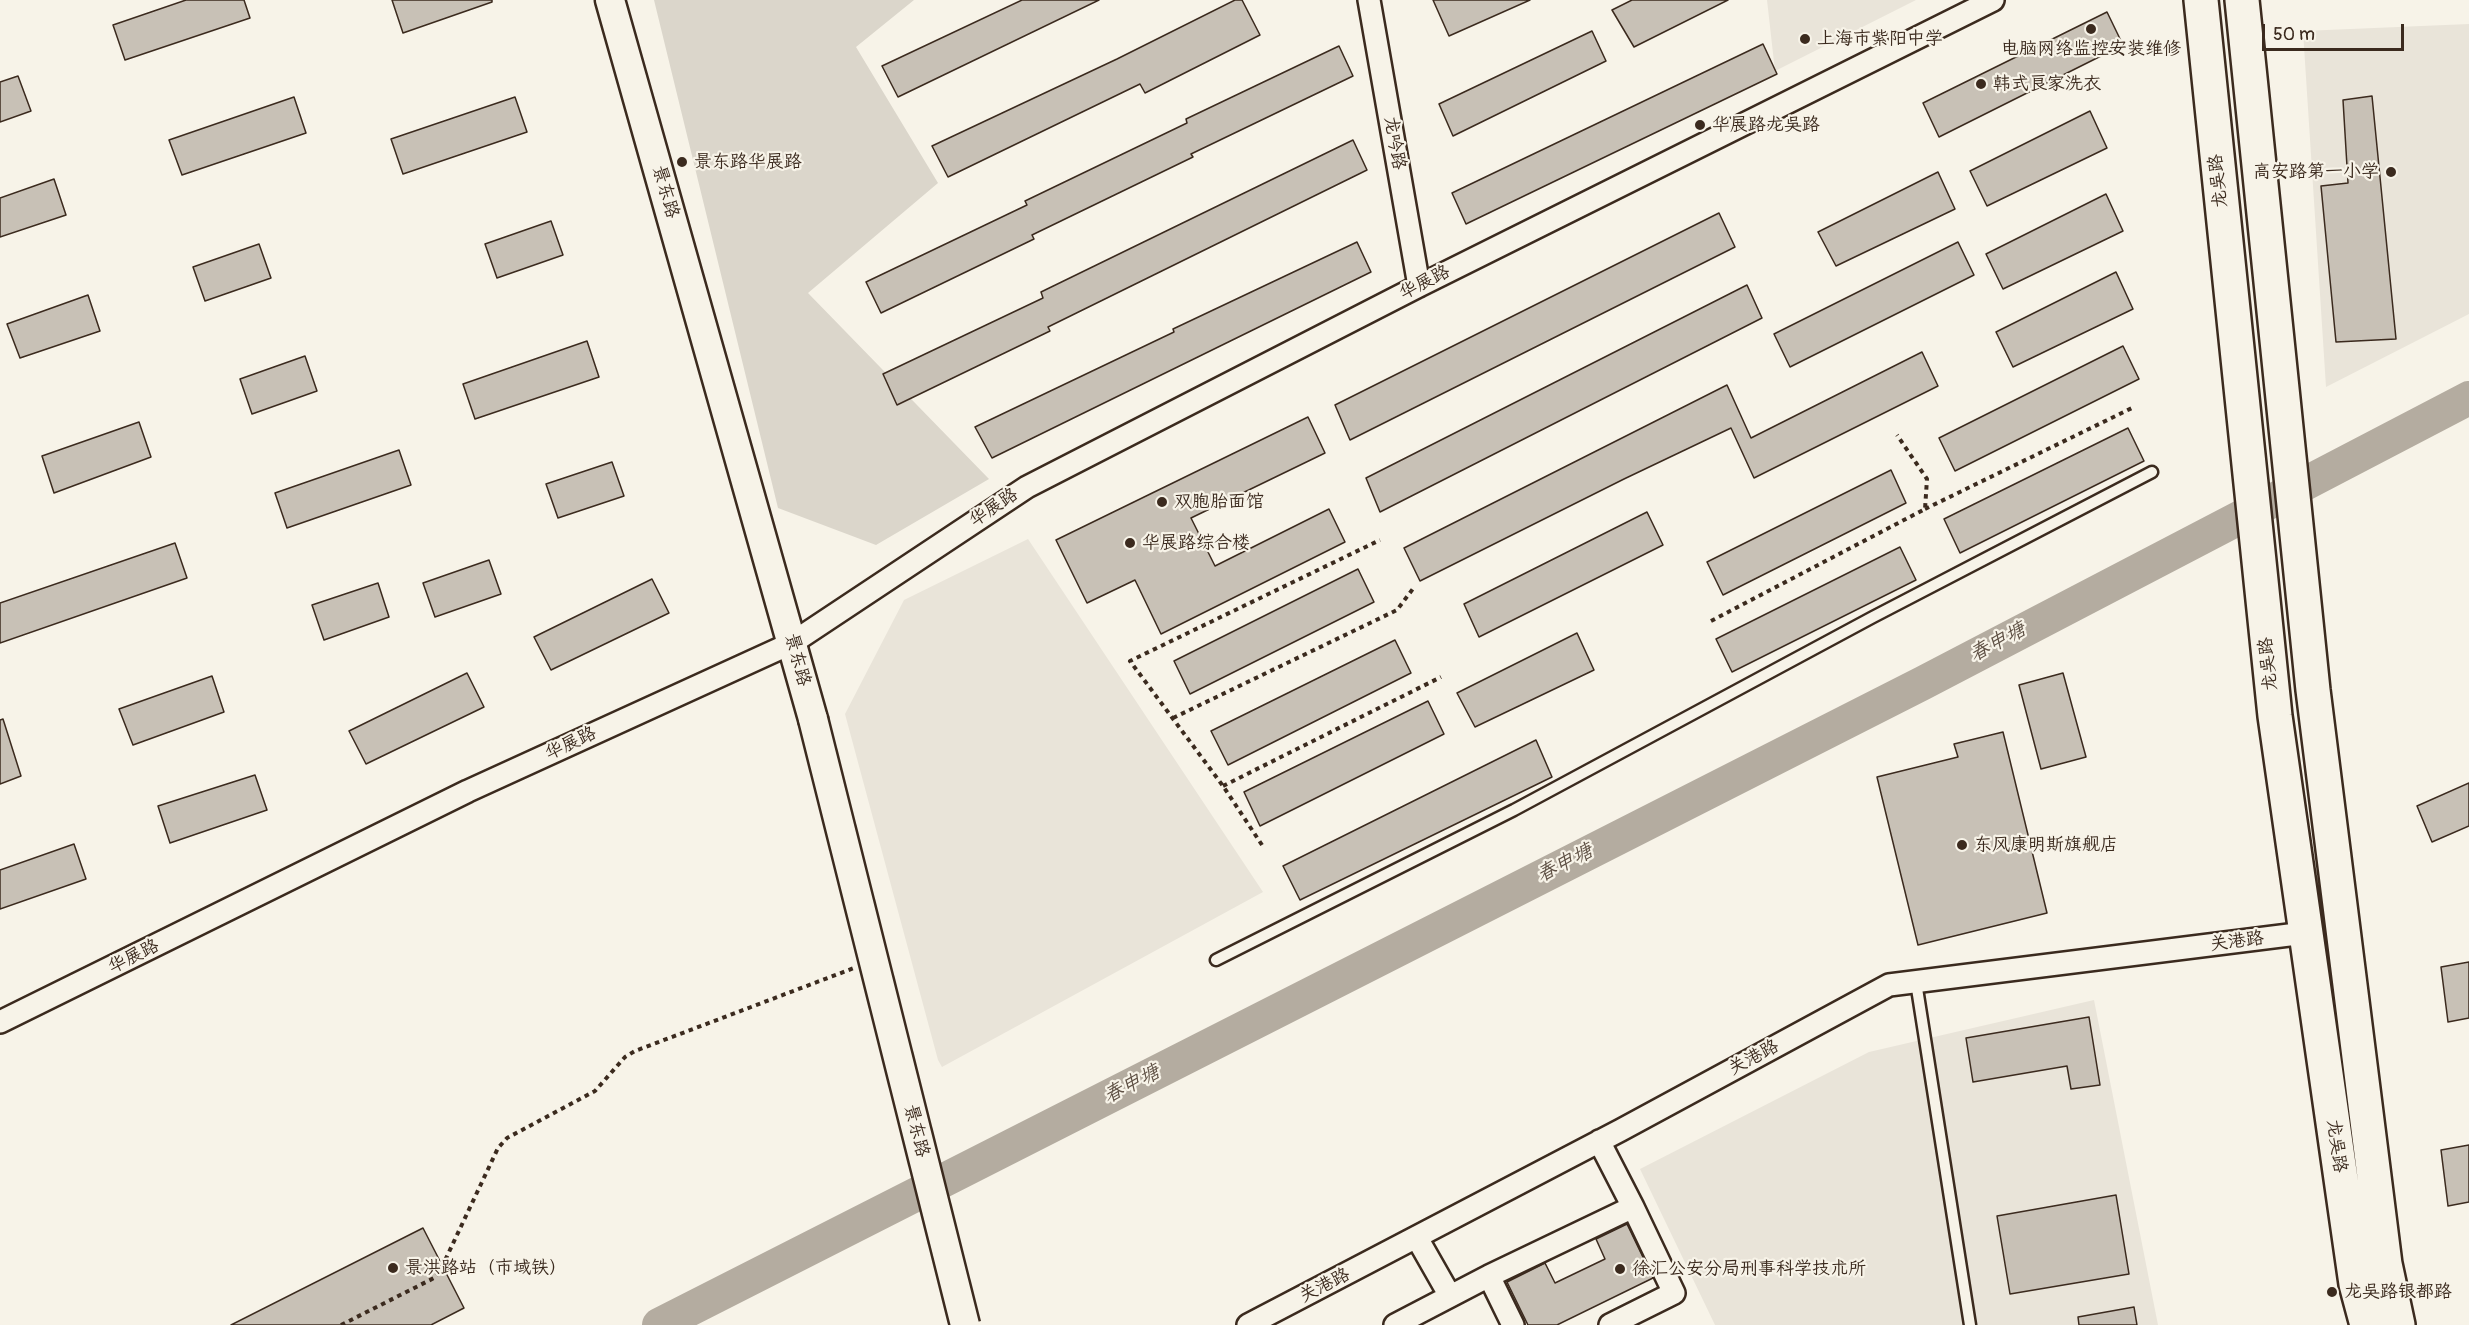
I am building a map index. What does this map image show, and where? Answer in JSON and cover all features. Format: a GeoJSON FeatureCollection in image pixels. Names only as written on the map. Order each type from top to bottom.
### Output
{"type":"FeatureCollection","features":[{"type":"Feature","properties":{"kind":"main road","name":"龙吴路"},"geometry":{"type":"LineString","coordinates":[[2201,0],[2275,716],[2356,1284],[2367,1325]]}},
{"type":"Feature","properties":{"kind":"main road","name":"龙吴路"},"geometry":{"type":"LineString","coordinates":[[2242,0],[2313,690],[2385,1264],[2398,1325]]}},
{"type":"Feature","properties":{"kind":"street","name":"景东路"},"geometry":{"type":"LineString","coordinates":[[610,0],[813,719],[965,1325]]}},
{"type":"Feature","properties":{"kind":"street","name":"龙吟路"},"geometry":{"type":"LineString","coordinates":[[1369,0],[1419,286]]}},
{"type":"Feature","properties":{"kind":"street","name":"华展路"},"geometry":{"type":"LineString","coordinates":[[0,1023],[468,792],[792,643],[1027,487],[1419,286],[1994,0]]}},
{"type":"Feature","properties":{"kind":"street","name":"关港路"},"geometry":{"type":"LineString","coordinates":[[1248,1325],[1417,1238],[1889,985],[2305,933]]}},
{"type":"Feature","properties":{"kind":"street"},"geometry":{"type":"LineString","coordinates":[[1599,1141],[1674,1293],[1610,1325]]}},
{"type":"Feature","properties":{"kind":"street"},"geometry":{"type":"LineString","coordinates":[[1395,1325],[1489,1276],[1633,1207]]}},
{"type":"Feature","properties":{"kind":"street"},"geometry":{"type":"LineString","coordinates":[[1417,1238],[1450,1296]]}},
{"type":"Feature","properties":{"kind":"street"},"geometry":{"type":"LineString","coordinates":[[1489,1276],[1513,1325]]}},
{"type":"Feature","properties":{"kind":"lane"},"geometry":{"type":"LineString","coordinates":[[1216,960],[1514,810],[1874,617],[2152,472]]}},
{"type":"Feature","properties":{"kind":"lane"},"geometry":{"type":"LineString","coordinates":[[1916,982],[1970,1325]]}},
{"type":"Feature","properties":{"kind":"path"},"geometry":{"type":"LineString","coordinates":[[1711,621],[1925,509],[2134,407]]}},
{"type":"Feature","properties":{"kind":"path"},"geometry":{"type":"LineString","coordinates":[[1897,435],[1927,479],[1925,509]]}},
{"type":"Feature","properties":{"kind":"path"},"geometry":{"type":"LineString","coordinates":[[1262,845],[1223,786],[1130,661],[1380,540]]}},
{"type":"Feature","properties":{"kind":"path"},"geometry":{"type":"LineString","coordinates":[[1173,718],[1397,610],[1415,586]]}},
{"type":"Feature","properties":{"kind":"path"},"geometry":{"type":"LineString","coordinates":[[1223,786],[1441,677]]}},
{"type":"Feature","properties":{"kind":"path"},"geometry":{"type":"LineString","coordinates":[[341,1325],[434,1278],[440,1271],[498,1148],[507,1138],[595,1091],[625,1057],[873,960]]}},
{"type":"Feature","properties":{"kind":"shaded area"},"geometry":{"type":"Polygon","coordinates":[[[654,0],[914,0],[856,47],[938,183],[808,293],[989,479],[876,545],[778,508],[654,0]]]}},
{"type":"Feature","properties":{"kind":"shaded area","name":"上海市紫阳中学"},"geometry":{"type":"Polygon","coordinates":[[[1767,0],[1916,0],[1775,71],[1767,0]]]}},
{"type":"Feature","properties":{"kind":"shaded area","name":"高安路第一小学"},"geometry":{"type":"Polygon","coordinates":[[[2469,24],[2469,314],[2326,387],[2303,31],[2469,24]]]}},
{"type":"Feature","properties":{"kind":"shaded area"},"geometry":{"type":"Polygon","coordinates":[[[1028,539],[1263,892],[942,1067],[938,1060],[845,714],[904,600],[1028,539]]]}},
{"type":"Feature","properties":{"kind":"shaded area"},"geometry":{"type":"Polygon","coordinates":[[[2094,1000],[2158,1325],[1715,1325],[1640,1169],[1869,1052],[2094,1000]]]}},
{"type":"Feature","properties":{"kind":"building"},"geometry":{"type":"Polygon","coordinates":[[[186,0],[244,0],[250,18],[125,60],[113,25],[186,0]]]}},
{"type":"Feature","properties":{"kind":"building"},"geometry":{"type":"Polygon","coordinates":[[[392,0],[492,0],[492,2],[403,33],[392,0]]]}},
{"type":"Feature","properties":{"kind":"building"},"geometry":{"type":"Polygon","coordinates":[[[1022,0],[1099,0],[898,97],[882,66],[1022,0]]]}},
{"type":"Feature","properties":{"kind":"building"},"geometry":{"type":"Polygon","coordinates":[[[1235,0],[1242,0],[1260,35],[1145,93],[1140,84],[948,177],[932,146],[1117,59],[1235,0]]]}},
{"type":"Feature","properties":{"kind":"building"},"geometry":{"type":"Polygon","coordinates":[[[1433,0],[1530,0],[1449,36],[1433,0]]]}},
{"type":"Feature","properties":{"kind":"building"},"geometry":{"type":"Polygon","coordinates":[[[1632,0],[1728,0],[1634,47],[1612,10],[1632,0]]]}},
{"type":"Feature","properties":{"kind":"building"},"geometry":{"type":"Polygon","coordinates":[[[2107,12],[2123,45],[1939,137],[1923,103],[2107,12]]]}},
{"type":"Feature","properties":{"kind":"building"},"geometry":{"type":"Polygon","coordinates":[[[1592,31],[1606,61],[1453,136],[1439,104],[1592,31]]]}},
{"type":"Feature","properties":{"kind":"building"},"geometry":{"type":"Polygon","coordinates":[[[1763,44],[1777,74],[1466,224],[1452,193],[1763,44]]]}},
{"type":"Feature","properties":{"kind":"building"},"geometry":{"type":"Polygon","coordinates":[[[1339,46],[1353,76],[1191,154],[1193,157],[1032,235],[1034,239],[881,313],[866,282],[1027,205],[1025,201],[1187,123],[1186,119],[1339,46]]]}},
{"type":"Feature","properties":{"kind":"building"},"geometry":{"type":"Polygon","coordinates":[[[18,76],[31,111],[0,122],[0,82],[18,76]]]}},
{"type":"Feature","properties":{"kind":"building"},"geometry":{"type":"Polygon","coordinates":[[[2372,96],[2396,339],[2336,342],[2321,186],[2348,183],[2343,100],[2372,96]]]}},
{"type":"Feature","properties":{"kind":"building"},"geometry":{"type":"Polygon","coordinates":[[[294,97],[306,133],[182,175],[169,140],[294,97]]]}},
{"type":"Feature","properties":{"kind":"building"},"geometry":{"type":"Polygon","coordinates":[[[515,97],[527,132],[403,174],[391,139],[515,97]]]}},
{"type":"Feature","properties":{"kind":"building"},"geometry":{"type":"Polygon","coordinates":[[[2090,111],[2107,148],[1987,206],[1970,171],[2090,111]]]}},
{"type":"Feature","properties":{"kind":"building"},"geometry":{"type":"Polygon","coordinates":[[[1353,140],[1367,170],[1048,327],[1050,331],[897,405],[883,374],[1043,298],[1041,292],[1353,140]]]}},
{"type":"Feature","properties":{"kind":"building"},"geometry":{"type":"Polygon","coordinates":[[[1938,172],[1955,209],[1836,266],[1818,232],[1938,172]]]}},
{"type":"Feature","properties":{"kind":"building"},"geometry":{"type":"Polygon","coordinates":[[[54,179],[66,215],[0,237],[0,198],[54,179]]]}},
{"type":"Feature","properties":{"kind":"building"},"geometry":{"type":"Polygon","coordinates":[[[2106,194],[2123,231],[2003,289],[1986,254],[2106,194]]]}},
{"type":"Feature","properties":{"kind":"building"},"geometry":{"type":"Polygon","coordinates":[[[1719,213],[1735,247],[1350,440],[1335,405],[1719,213]]]}},
{"type":"Feature","properties":{"kind":"building"},"geometry":{"type":"Polygon","coordinates":[[[551,221],[563,255],[497,278],[485,244],[551,221]]]}},
{"type":"Feature","properties":{"kind":"building"},"geometry":{"type":"Polygon","coordinates":[[[1357,242],[1371,272],[992,458],[975,427],[1174,332],[1173,329],[1357,242]]]}},
{"type":"Feature","properties":{"kind":"building"},"geometry":{"type":"Polygon","coordinates":[[[1958,242],[1974,275],[1790,367],[1774,334],[1958,242]]]}},
{"type":"Feature","properties":{"kind":"building"},"geometry":{"type":"Polygon","coordinates":[[[259,244],[271,278],[205,301],[193,267],[259,244]]]}},
{"type":"Feature","properties":{"kind":"building"},"geometry":{"type":"Polygon","coordinates":[[[2116,272],[2133,309],[2013,367],[1996,332],[2116,272]]]}},
{"type":"Feature","properties":{"kind":"building"},"geometry":{"type":"Polygon","coordinates":[[[1747,285],[1762,318],[1380,512],[1366,478],[1747,285]]]}},
{"type":"Feature","properties":{"kind":"building"},"geometry":{"type":"Polygon","coordinates":[[[88,295],[100,331],[20,358],[7,324],[88,295]]]}},
{"type":"Feature","properties":{"kind":"building"},"geometry":{"type":"Polygon","coordinates":[[[587,341],[599,377],[475,419],[463,384],[587,341]]]}},
{"type":"Feature","properties":{"kind":"building"},"geometry":{"type":"Polygon","coordinates":[[[2123,346],[2139,379],[1955,471],[1939,438],[2123,346]]]}},
{"type":"Feature","properties":{"kind":"building"},"geometry":{"type":"Polygon","coordinates":[[[1922,352],[1938,386],[1754,478],[1731,428],[1420,581],[1404,548],[1727,385],[1751,438],[1922,352]]]}},
{"type":"Feature","properties":{"kind":"building"},"geometry":{"type":"Polygon","coordinates":[[[305,356],[317,391],[252,414],[240,379],[305,356]]]}},
{"type":"Feature","properties":{"kind":"building"},"geometry":{"type":"Polygon","coordinates":[[[1308,417],[1325,453],[1191,518],[1215,566],[1329,509],[1345,542],[1161,634],[1135,580],[1087,603],[1056,540],[1308,417]]]}},
{"type":"Feature","properties":{"kind":"building"},"geometry":{"type":"Polygon","coordinates":[[[139,422],[151,457],[54,493],[42,456],[139,422]]]}},
{"type":"Feature","properties":{"kind":"building"},"geometry":{"type":"Polygon","coordinates":[[[2128,428],[2144,461],[1960,553],[1944,519],[2128,428]]]}},
{"type":"Feature","properties":{"kind":"building"},"geometry":{"type":"Polygon","coordinates":[[[399,450],[411,485],[287,528],[275,493],[399,450]]]}},
{"type":"Feature","properties":{"kind":"building"},"geometry":{"type":"Polygon","coordinates":[[[612,462],[624,496],[558,518],[546,484],[612,462]]]}},
{"type":"Feature","properties":{"kind":"building"},"geometry":{"type":"Polygon","coordinates":[[[1891,470],[1906,503],[1723,595],[1707,562],[1891,470]]]}},
{"type":"Feature","properties":{"kind":"building"},"geometry":{"type":"Polygon","coordinates":[[[1647,512],[1663,545],[1479,637],[1464,604],[1647,512]]]}},
{"type":"Feature","properties":{"kind":"building"},"geometry":{"type":"Polygon","coordinates":[[[175,543],[187,578],[0,643],[0,603],[175,543]]]}},
{"type":"Feature","properties":{"kind":"building"},"geometry":{"type":"Polygon","coordinates":[[[1900,547],[1916,580],[1732,672],[1716,639],[1900,547]]]}},
{"type":"Feature","properties":{"kind":"building"},"geometry":{"type":"Polygon","coordinates":[[[489,560],[501,594],[435,617],[423,583],[489,560]]]}},
{"type":"Feature","properties":{"kind":"building"},"geometry":{"type":"Polygon","coordinates":[[[1358,569],[1374,602],[1190,694],[1174,661],[1358,569]]]}},
{"type":"Feature","properties":{"kind":"building"},"geometry":{"type":"Polygon","coordinates":[[[652,579],[669,613],[551,670],[534,637],[652,579]]]}},
{"type":"Feature","properties":{"kind":"building"},"geometry":{"type":"Polygon","coordinates":[[[378,583],[389,617],[324,640],[312,605],[378,583]]]}},
{"type":"Feature","properties":{"kind":"building"},"geometry":{"type":"Polygon","coordinates":[[[1577,633],[1594,670],[1475,727],[1457,693],[1577,633]]]}},
{"type":"Feature","properties":{"kind":"building"},"geometry":{"type":"Polygon","coordinates":[[[1395,640],[1411,673],[1228,765],[1211,731],[1395,640]]]}},
{"type":"Feature","properties":{"kind":"building"},"geometry":{"type":"Polygon","coordinates":[[[467,673],[484,707],[366,764],[349,731],[467,673]]]}},
{"type":"Feature","properties":{"kind":"building"},"geometry":{"type":"Polygon","coordinates":[[[2063,673],[2086,757],[2041,769],[2019,685],[2063,673]]]}},
{"type":"Feature","properties":{"kind":"building"},"geometry":{"type":"Polygon","coordinates":[[[212,676],[224,712],[133,745],[119,709],[212,676]]]}},
{"type":"Feature","properties":{"kind":"building"},"geometry":{"type":"Polygon","coordinates":[[[1428,701],[1444,734],[1260,826],[1244,792],[1428,701]]]}},
{"type":"Feature","properties":{"kind":"building"},"geometry":{"type":"Polygon","coordinates":[[[3,719],[21,776],[0,784],[0,720],[3,719]]]}},
{"type":"Feature","properties":{"kind":"building","name":"东风康明斯旗舰店"},"geometry":{"type":"Polygon","coordinates":[[[2003,732],[2047,913],[1918,945],[1877,777],[1958,757],[1954,744],[2003,732]]]}},
{"type":"Feature","properties":{"kind":"building"},"geometry":{"type":"Polygon","coordinates":[[[1536,740],[1552,777],[1300,900],[1283,866],[1536,740]]]}},
{"type":"Feature","properties":{"kind":"building"},"geometry":{"type":"Polygon","coordinates":[[[255,775],[267,810],[170,843],[158,806],[255,775]]]}},
{"type":"Feature","properties":{"kind":"building"},"geometry":{"type":"Polygon","coordinates":[[[2469,783],[2469,826],[2432,842],[2417,806],[2469,783]]]}},
{"type":"Feature","properties":{"kind":"building"},"geometry":{"type":"Polygon","coordinates":[[[74,844],[86,879],[0,909],[0,870],[74,844]]]}},
{"type":"Feature","properties":{"kind":"building"},"geometry":{"type":"Polygon","coordinates":[[[2469,962],[2469,1018],[2448,1022],[2441,967],[2469,962]]]}},
{"type":"Feature","properties":{"kind":"building"},"geometry":{"type":"Polygon","coordinates":[[[2089,1017],[2100,1085],[2071,1089],[2067,1066],[1973,1082],[1966,1038],[2089,1017]]]}},
{"type":"Feature","properties":{"kind":"building"},"geometry":{"type":"Polygon","coordinates":[[[2469,1145],[2469,1202],[2448,1206],[2441,1150],[2469,1145]]]}},
{"type":"Feature","properties":{"kind":"building"},"geometry":{"type":"Polygon","coordinates":[[[2116,1195],[2129,1274],[2010,1294],[1997,1216],[2116,1195]]]}},
{"type":"Feature","properties":{"kind":"building","name":"徐汇公安分局刑事科学技术所"},"geometry":{"type":"Polygon","coordinates":[[[1627,1224],[1653,1278],[1557,1325],[1528,1325],[1507,1282],[1545,1263],[1555,1283],[1605,1259],[1596,1239],[1627,1224]]]}},
{"type":"Feature","properties":{"kind":"building","name":"景洪路站（市域铁）"},"geometry":{"type":"Polygon","coordinates":[[[423,1228],[464,1308],[431,1325],[231,1325],[423,1228]]]}},
{"type":"Feature","properties":{"kind":"building"},"geometry":{"type":"Polygon","coordinates":[[[2134,1307],[2137,1325],[2079,1325],[2078,1317],[2134,1307]]]}},
{"type":"Feature","properties":{"kind":"waterway","name":"春申塘"},"geometry":{"type":"LineString","coordinates":[[659,1325],[1923,683],[2469,398]]}},
{"type":"Feature","properties":{"kind":"place","name":"电脑网络监控安装维修"},"geometry":{"type":"Point","coordinates":[2091,29]}},
{"type":"Feature","properties":{"kind":"place","name":"上海市紫阳中学"},"geometry":{"type":"Point","coordinates":[1805,39]}},
{"type":"Feature","properties":{"kind":"place","name":"韩式良家洗衣"},"geometry":{"type":"Point","coordinates":[1981,84]}},
{"type":"Feature","properties":{"kind":"place","name":"华展路龙吴路"},"geometry":{"type":"Point","coordinates":[1700,125]}},
{"type":"Feature","properties":{"kind":"place","name":"景东路华展路"},"geometry":{"type":"Point","coordinates":[682,162]}},
{"type":"Feature","properties":{"kind":"place","name":"高安路第一小学"},"geometry":{"type":"Point","coordinates":[2391,172]}},
{"type":"Feature","properties":{"kind":"place","name":"双胞胎面馆"},"geometry":{"type":"Point","coordinates":[1162,502]}},
{"type":"Feature","properties":{"kind":"place","name":"华展路综合楼"},"geometry":{"type":"Point","coordinates":[1130,543]}},
{"type":"Feature","properties":{"kind":"place","name":"东风康明斯旗舰店"},"geometry":{"type":"Point","coordinates":[1962,845]}},
{"type":"Feature","properties":{"kind":"place","name":"景洪路站（市域铁）"},"geometry":{"type":"Point","coordinates":[393,1268]}},
{"type":"Feature","properties":{"kind":"place","name":"徐汇公安分局刑事科学技术所"},"geometry":{"type":"Point","coordinates":[1620,1269]}},
{"type":"Feature","properties":{"kind":"place","name":"龙吴路银都路"},"geometry":{"type":"Point","coordinates":[2332,1292]}}]}
